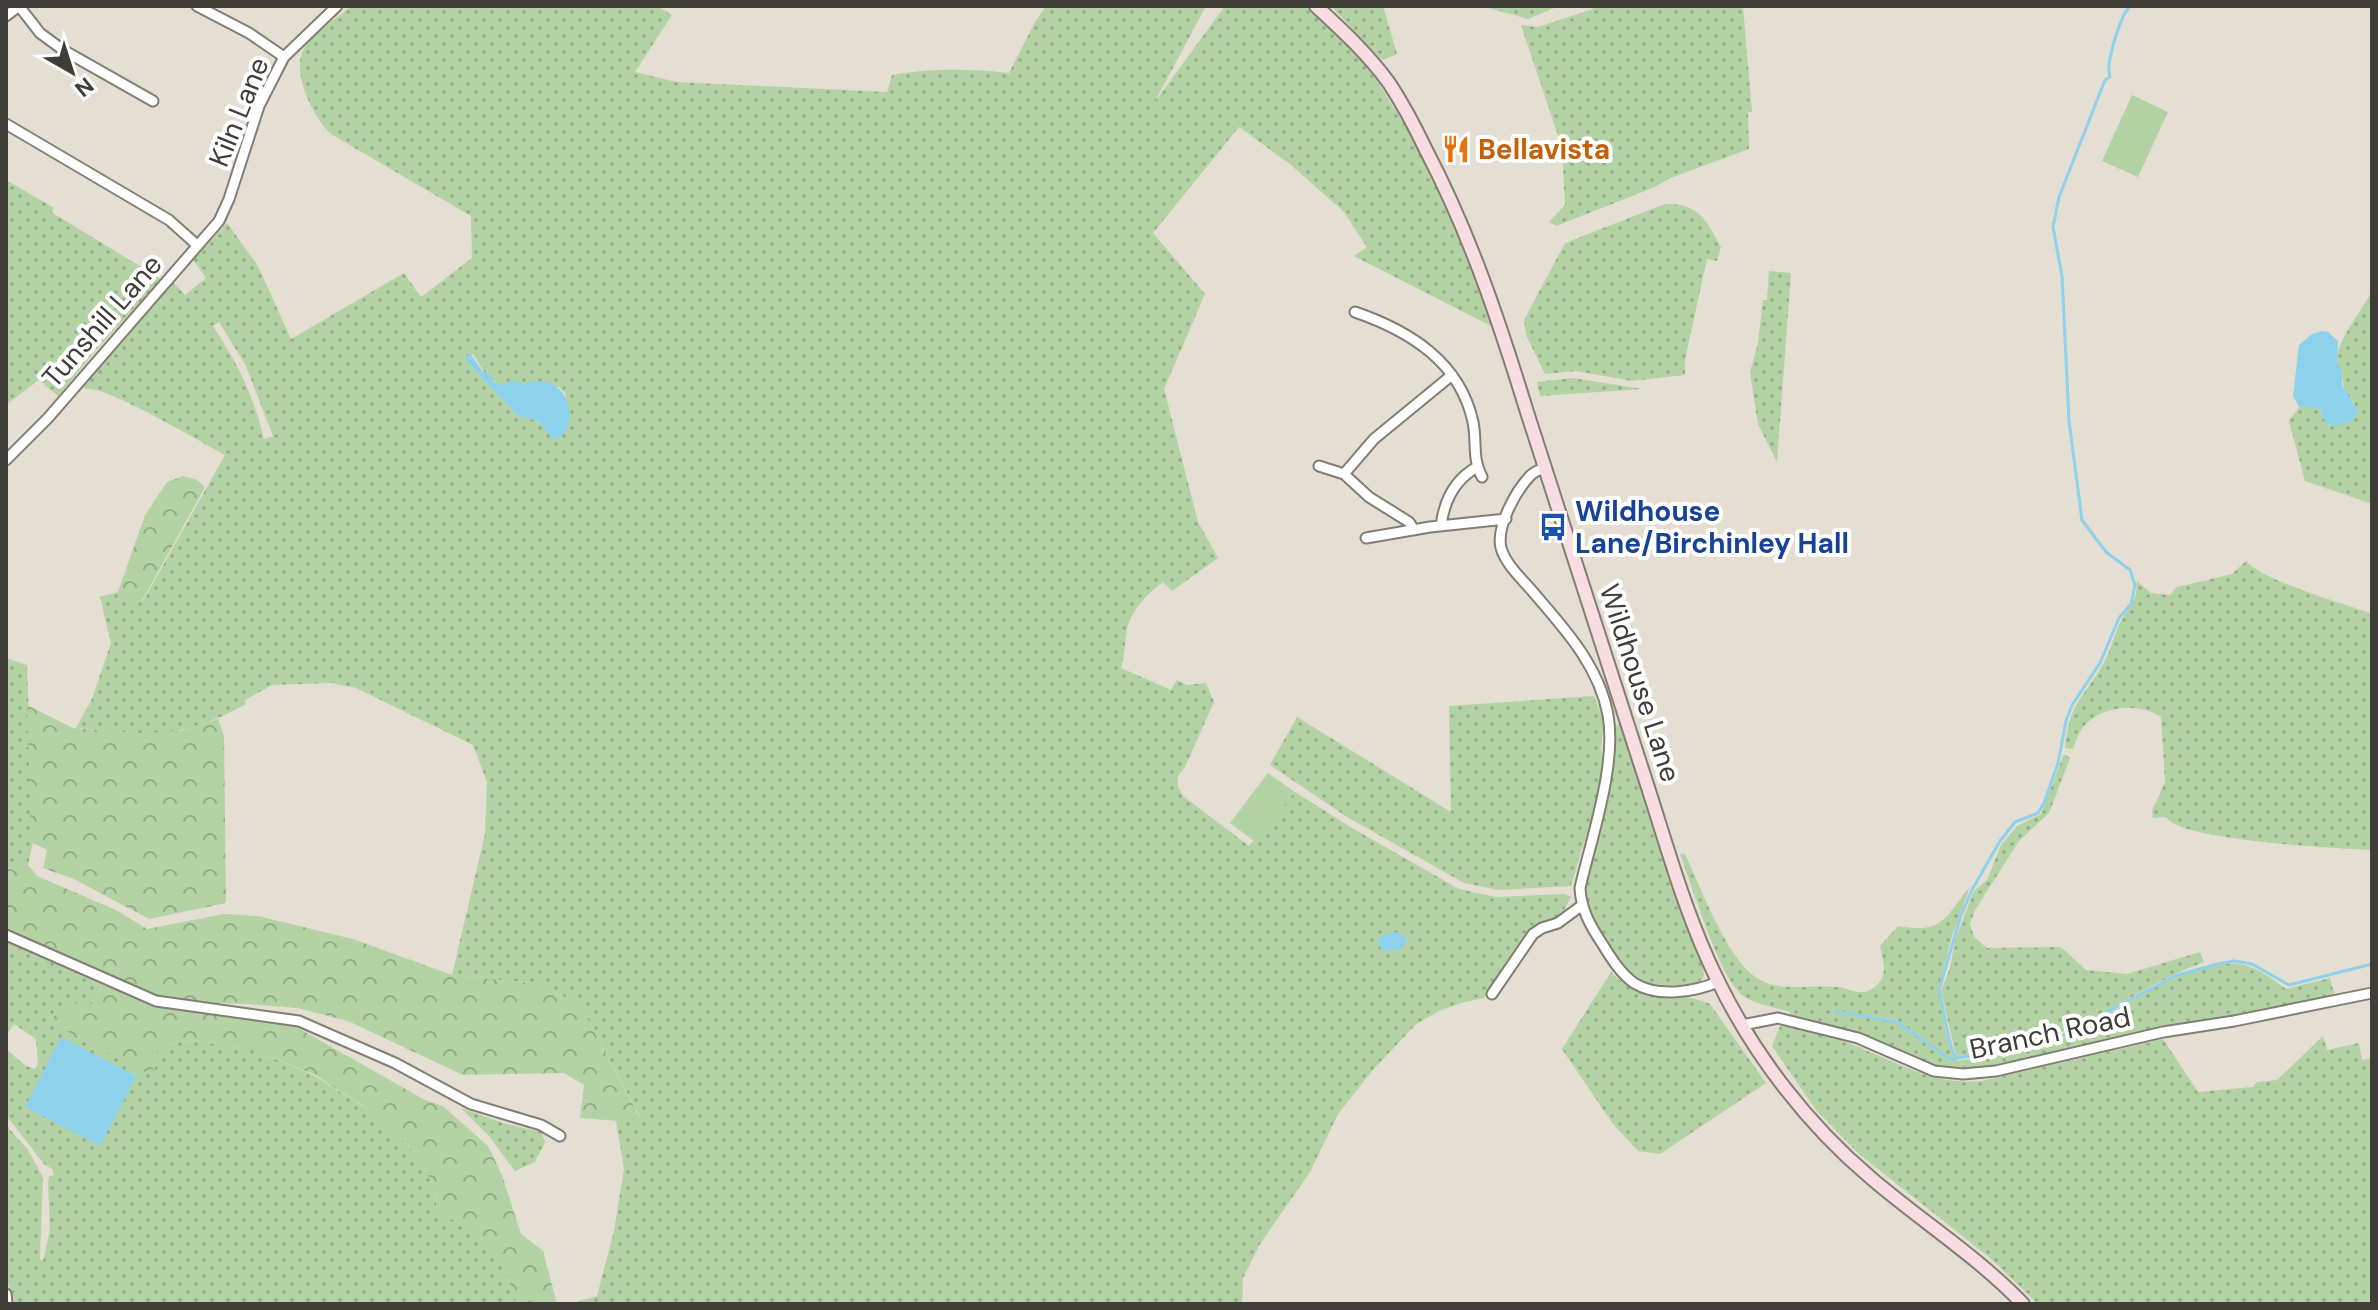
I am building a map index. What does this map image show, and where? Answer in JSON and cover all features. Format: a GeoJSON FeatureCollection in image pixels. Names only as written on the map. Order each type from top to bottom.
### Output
{"type":"FeatureCollection","features":[{"type":"Feature","properties":{"kind":"main road","name":"Wildhouse Lane"},"geometry":{"type":"LineString","coordinates":[[1316,6],[1358,46],[1388,82],[1467,232],[1509,353],[1665,840],[1697,934],[1718,982],[1742,1025],[1783,1084],[1833,1144],[1872,1179],[1964,1250],[2023,1304]]}},
{"type":"Feature","properties":{"kind":"street"},"geometry":{"type":"LineString","coordinates":[[6,16],[19,6],[40,33],[63,50],[153,101]]}},
{"type":"Feature","properties":{"kind":"street"},"geometry":{"type":"LineString","coordinates":[[197,6],[220,16],[284,57]]}},
{"type":"Feature","properties":{"kind":"street"},"geometry":{"type":"LineString","coordinates":[[220,16],[225,6]]}},
{"type":"Feature","properties":{"kind":"street","name":"Kiln Lane"},"geometry":{"type":"LineString","coordinates":[[197,245],[225,211],[259,106],[284,57],[337,6]]}},
{"type":"Feature","properties":{"kind":"street"},"geometry":{"type":"LineString","coordinates":[[6,124],[169,220],[197,245]]}},
{"type":"Feature","properties":{"kind":"street","name":"Tunshill Lane"},"geometry":{"type":"LineString","coordinates":[[6,460],[48,418],[197,245]]}},
{"type":"Feature","properties":{"kind":"street"},"geometry":{"type":"LineString","coordinates":[[1355,312],[1406,333],[1435,355],[1452,375],[1468,402],[1480,472],[1468,472],[1452,489],[1441,526]]}},
{"type":"Feature","properties":{"kind":"street"},"geometry":{"type":"LineString","coordinates":[[1344,474],[1374,439],[1452,375]]}},
{"type":"Feature","properties":{"kind":"street"},"geometry":{"type":"LineString","coordinates":[[1319,466],[1344,474],[1369,497],[1409,522],[1414,530]]}},
{"type":"Feature","properties":{"kind":"street"},"geometry":{"type":"LineString","coordinates":[[1545,467],[1531,474],[1512,503],[1501,534],[1501,547],[1508,562],[1566,631],[1590,665],[1609,719],[1607,771],[1580,888],[1581,906],[1599,940],[1632,981],[1644,987],[1682,992],[1718,982]]}},
{"type":"Feature","properties":{"kind":"street"},"geometry":{"type":"LineString","coordinates":[[1366,538],[1506,519]]}},
{"type":"Feature","properties":{"kind":"street"},"geometry":{"type":"LineString","coordinates":[[1492,994],[1533,934],[1558,923],[1581,906]]}},
{"type":"Feature","properties":{"kind":"street"},"geometry":{"type":"LineString","coordinates":[[6,935],[156,1001],[299,1021],[395,1063],[471,1104],[541,1125],[560,1136]]}},
{"type":"Feature","properties":{"kind":"street","name":"Branch Road"},"geometry":{"type":"LineString","coordinates":[[1742,1025],[1778,1018],[1858,1038],[1934,1071],[1963,1074],[1996,1071],[2163,1032],[2372,993]]}},
{"type":"Feature","properties":{"kind":"street"},"geometry":{"type":"LineString","coordinates":[[6,1294],[7,1304]]}},
{"type":"Feature","properties":{"kind":"green space"},"geometry":{"type":"Polygon","coordinates":[[[351,6],[657,6],[672,15],[635,72],[676,82],[887,92],[892,75],[950,70],[1009,73],[1046,6],[1206,6],[1154,103],[1225,6],[1306,6],[1374,77],[1427,167],[1493,327],[1354,256],[1367,247],[1343,211],[1291,165],[1239,127],[1153,233],[1205,294],[1164,389],[1198,522],[1218,558],[1172,591],[1163,582],[1141,602],[1127,629],[1121,668],[1171,690],[1177,680],[1187,685],[1206,683],[1214,702],[1178,776],[1178,786],[1183,796],[1249,846],[1295,792],[1459,889],[1496,897],[1565,894],[1571,897],[1561,916],[1520,946],[1484,998],[1439,1011],[1416,1024],[1372,1071],[1338,1114],[1310,1172],[1260,1244],[1243,1278],[1242,1303],[1246,1304],[570,1304],[597,1296],[614,1231],[624,1169],[616,1120],[631,1122],[640,1117],[580,1005],[539,984],[452,975],[485,834],[487,782],[473,745],[356,688],[332,683],[272,685],[231,712],[182,730],[143,733],[76,728],[92,699],[111,643],[100,597],[118,592],[121,597],[143,601],[225,455],[132,405],[86,389],[82,383],[173,282],[185,295],[206,278],[193,260],[227,223],[258,266],[291,339],[404,273],[421,297],[472,258],[471,216],[331,134],[314,112],[301,79],[302,53],[315,35],[351,6]],[[219,322],[213,326],[244,380],[264,439],[273,436],[246,366],[219,322]],[[473,354],[468,363],[518,416],[538,421],[570,422],[565,393],[559,387],[499,385],[484,372],[473,354]]]}},
{"type":"Feature","properties":{"kind":"green space"},"geometry":{"type":"Polygon","coordinates":[[[1331,6],[1383,6],[1397,54],[1382,60],[1331,6]]]}},
{"type":"Feature","properties":{"kind":"green space"},"geometry":{"type":"Polygon","coordinates":[[[1482,6],[1559,6],[1528,19],[1482,6]]]}},
{"type":"Feature","properties":{"kind":"green space"},"geometry":{"type":"Polygon","coordinates":[[[1592,6],[1743,6],[1752,112],[1748,112],[1749,149],[1556,226],[1549,222],[1565,205],[1562,147],[1521,25],[1538,27],[1593,9],[1592,6]]]}},
{"type":"Feature","properties":{"kind":"green space"},"geometry":{"type":"Polygon","coordinates":[[[2132,95],[2168,112],[2138,177],[2102,161],[2132,95]]]}},
{"type":"Feature","properties":{"kind":"green space"},"geometry":{"type":"Polygon","coordinates":[[[6,180],[54,208],[51,212],[161,279],[58,396],[39,380],[7,404],[6,180]]]}},
{"type":"Feature","properties":{"kind":"green space"},"geometry":{"type":"Polygon","coordinates":[[[1665,204],[1677,204],[1694,210],[1706,221],[1721,247],[1717,261],[1707,259],[1685,359],[1685,375],[1632,381],[1576,371],[1545,374],[1526,335],[1524,320],[1565,243],[1665,204]]]}},
{"type":"Feature","properties":{"kind":"green space"},"geometry":{"type":"Polygon","coordinates":[[[1769,271],[1791,273],[1777,462],[1758,424],[1750,372],[1758,343],[1763,300],[1767,300],[1769,271]]]}},
{"type":"Feature","properties":{"kind":"green space"},"geometry":{"type":"Polygon","coordinates":[[[2372,292],[2372,504],[2305,481],[2289,421],[2299,407],[2320,409],[2326,424],[2330,425],[2355,404],[2344,388],[2338,351],[2372,292]]]}},
{"type":"Feature","properties":{"kind":"green space"},"geometry":{"type":"Polygon","coordinates":[[[1573,378],[1642,389],[1540,396],[1537,382],[1573,378]]]}},
{"type":"Feature","properties":{"kind":"green space"},"geometry":{"type":"Polygon","coordinates":[[[183,476],[197,480],[205,487],[142,601],[121,597],[118,592],[145,515],[167,482],[183,476]]]}},
{"type":"Feature","properties":{"kind":"green space"},"geometry":{"type":"Polygon","coordinates":[[[2246,561],[2270,577],[2372,614],[2372,850],[2228,837],[2177,825],[2166,817],[2153,818],[2152,811],[2165,782],[2161,717],[2144,709],[2115,709],[2097,716],[2083,727],[2073,749],[2065,748],[2074,709],[2107,656],[2119,625],[2134,601],[2137,581],[2151,593],[2170,595],[2177,587],[2232,574],[2246,561]]]}},
{"type":"Feature","properties":{"kind":"green space"},"geometry":{"type":"Polygon","coordinates":[[[6,658],[27,665],[33,843],[28,865],[6,861],[6,658]]]}},
{"type":"Feature","properties":{"kind":"green space"},"geometry":{"type":"Polygon","coordinates":[[[1594,696],[1604,723],[1601,749],[1603,779],[1571,886],[1499,890],[1464,883],[1347,817],[1270,765],[1297,717],[1451,812],[1449,706],[1594,696]]]}},
{"type":"Feature","properties":{"kind":"green space"},"geometry":{"type":"Polygon","coordinates":[[[27,705],[73,728],[144,733],[181,731],[218,719],[224,736],[226,903],[149,919],[74,879],[43,868],[47,850],[33,843],[31,829],[27,705]]]}},
{"type":"Feature","properties":{"kind":"green space"},"geometry":{"type":"Polygon","coordinates":[[[1621,724],[1703,969],[1704,976],[1697,985],[1653,984],[1631,974],[1605,943],[1585,896],[1609,789],[1613,727],[1621,724]]]}},
{"type":"Feature","properties":{"kind":"green space"},"geometry":{"type":"Polygon","coordinates":[[[2064,754],[2070,758],[2049,813],[2019,841],[1975,910],[1970,924],[1974,937],[1987,948],[2061,947],[2086,970],[2127,974],[2200,952],[2204,962],[2055,1035],[1959,1056],[1955,1052],[1941,991],[1950,968],[1955,940],[1974,891],[1987,880],[2001,845],[2017,826],[2041,814],[2064,754]]]}},
{"type":"Feature","properties":{"kind":"green space"},"geometry":{"type":"Polygon","coordinates":[[[1268,773],[1295,792],[1254,841],[1230,823],[1268,773]]]}},
{"type":"Feature","properties":{"kind":"green space"},"geometry":{"type":"Polygon","coordinates":[[[1680,854],[1685,854],[1713,916],[1739,961],[1759,979],[1780,986],[1837,987],[1859,992],[1872,989],[1883,975],[1880,946],[1898,926],[1934,926],[1947,916],[1970,887],[1952,936],[1938,990],[1946,1034],[1952,1054],[1956,1057],[1951,1059],[1897,1020],[1831,1010],[1897,1023],[1951,1062],[2042,1047],[2169,981],[2220,964],[2249,967],[2286,989],[2330,978],[2335,997],[2222,1021],[2153,1029],[1995,1068],[1965,1072],[1932,1068],[1790,1018],[1790,1012],[1759,1004],[1743,996],[1734,986],[1716,951],[1680,854]]]}},
{"type":"Feature","properties":{"kind":"green space"},"geometry":{"type":"Polygon","coordinates":[[[6,861],[28,865],[37,876],[118,911],[147,929],[224,914],[258,916],[353,939],[452,975],[539,984],[580,1005],[640,1118],[631,1122],[580,1118],[584,1085],[564,1073],[463,1075],[348,1021],[297,1008],[160,999],[132,989],[6,929],[6,861]]]}},
{"type":"Feature","properties":{"kind":"green space"},"geometry":{"type":"Polygon","coordinates":[[[6,941],[102,985],[92,1004],[158,1047],[190,1040],[253,1050],[311,1074],[376,1114],[418,1155],[434,1187],[437,1212],[474,1231],[501,1259],[517,1304],[11,1304],[6,1266],[6,1125],[28,1150],[43,1177],[40,1259],[43,1261],[50,1229],[48,1183],[49,1176],[54,1175],[6,1115],[6,1049],[26,1066],[35,1069],[38,1064],[36,1039],[14,1024],[6,1036],[6,941]]]}},
{"type":"Feature","properties":{"kind":"green space"},"geometry":{"type":"Polygon","coordinates":[[[1611,972],[1624,983],[1648,994],[1684,997],[1710,1004],[1766,1083],[1660,1154],[1638,1151],[1613,1124],[1562,1049],[1611,972]]]}},
{"type":"Feature","properties":{"kind":"green space"},"geometry":{"type":"Polygon","coordinates":[[[102,985],[170,1009],[291,1024],[425,1100],[443,1106],[488,1146],[502,1175],[521,1234],[543,1251],[557,1304],[517,1304],[501,1259],[474,1231],[437,1212],[434,1187],[418,1155],[376,1114],[313,1074],[253,1050],[190,1040],[158,1047],[155,1069],[143,1072],[50,1022],[64,1003],[92,1004],[102,985]]]}},
{"type":"Feature","properties":{"kind":"green space"},"geometry":{"type":"Polygon","coordinates":[[[1780,1026],[1840,1040],[1933,1077],[1965,1082],[1982,1081],[2163,1039],[2198,1092],[2253,1087],[2257,1082],[2277,1080],[2323,1036],[2327,1050],[2359,1043],[2362,1060],[2372,1058],[2372,1304],[2038,1304],[1989,1257],[1859,1154],[1816,1110],[1772,1046],[1780,1026]]]}},
{"type":"Feature","properties":{"kind":"green space"},"geometry":{"type":"Polygon","coordinates":[[[461,1108],[541,1132],[545,1142],[535,1162],[515,1171],[489,1136],[461,1108]]]}},
{"type":"Feature","properties":{"kind":"water"},"geometry":{"type":"Polygon","coordinates":[[[2321,331],[2328,332],[2338,341],[2337,361],[2342,372],[2342,385],[2358,411],[2345,424],[2326,424],[2320,409],[2299,407],[2293,396],[2299,345],[2321,331]]]}},
{"type":"Feature","properties":{"kind":"water"},"geometry":{"type":"Polygon","coordinates":[[[470,353],[483,372],[492,376],[496,383],[539,381],[552,384],[562,392],[570,414],[563,435],[553,440],[538,421],[518,416],[468,363],[466,357],[470,353]]]}},
{"type":"Feature","properties":{"kind":"water"},"geometry":{"type":"Polygon","coordinates":[[[1395,932],[1404,935],[1405,945],[1396,950],[1381,950],[1378,940],[1395,932]]]}},
{"type":"Feature","properties":{"kind":"water"},"geometry":{"type":"Polygon","coordinates":[[[61,1037],[137,1076],[100,1146],[25,1107],[61,1037]]]}},
{"type":"Feature","properties":{"kind":"waterway"},"geometry":{"type":"LineString","coordinates":[[2130,6],[2114,41],[2110,77],[2105,80],[2059,197],[2053,227],[2062,276],[2069,421],[2082,520],[2106,552],[2130,570],[2135,585],[2131,604],[2119,618],[2100,663],[2072,705],[2058,763],[2044,803],[2038,813],[2015,822],[2000,841],[1961,915],[1939,990],[1948,1034],[1953,1053],[1958,1058],[2048,1043],[2175,976],[2234,961],[2252,964],[2289,985],[2372,964]]}},
{"type":"Feature","properties":{"kind":"waterway"},"geometry":{"type":"LineString","coordinates":[[1834,1011],[1897,1022],[1951,1060],[1956,1059]]}},
{"type":"Feature","properties":{"kind":"place","name":"Bellavista"},"geometry":{"type":"Point","coordinates":[1456,149]}},
{"type":"Feature","properties":{"kind":"place","name":"Wildhouse Lane/Birchinley Hall"},"geometry":{"type":"Point","coordinates":[1553,527]}}]}
